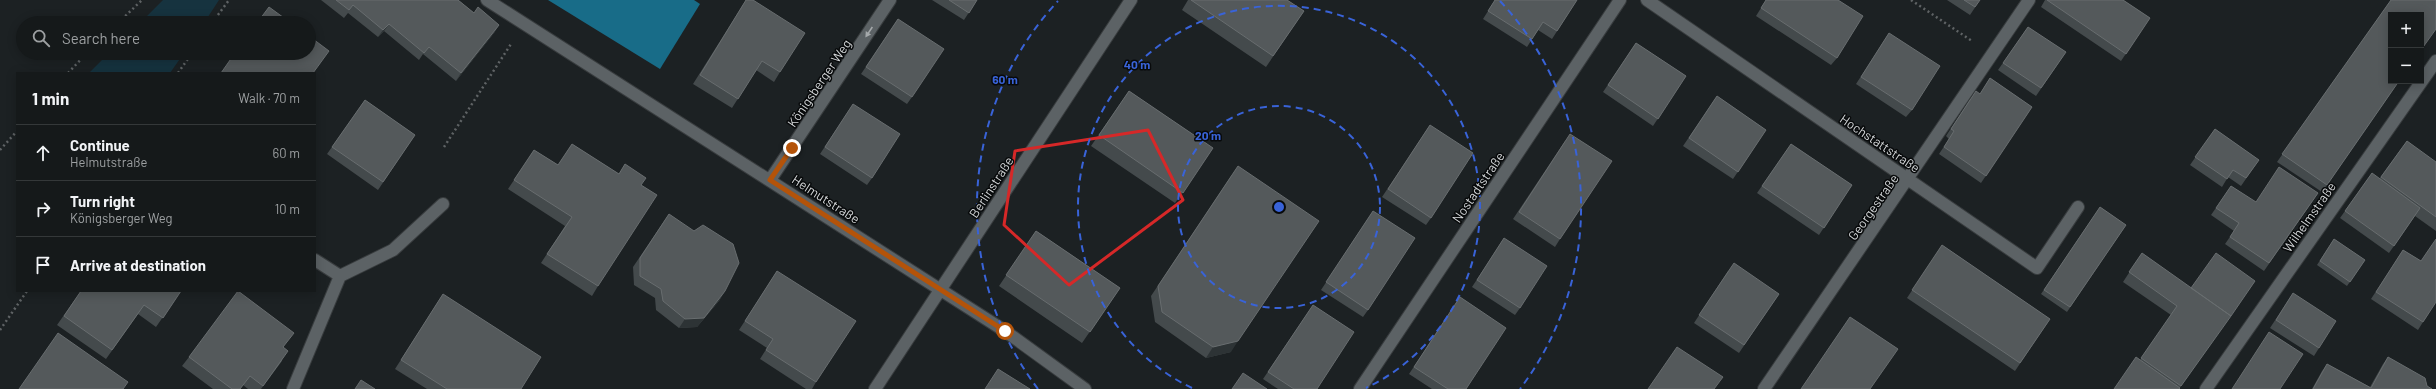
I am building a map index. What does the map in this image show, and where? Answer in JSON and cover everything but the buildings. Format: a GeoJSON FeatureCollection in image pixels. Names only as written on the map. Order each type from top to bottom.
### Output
{"type":"FeatureCollection","features":[{"type":"Feature","properties":{"kind":"street","name":"Helmutstraße"},"geometry":{"type":"LineString","coordinates":[[487,0],[1005,331],[1085,389]]}},
{"type":"Feature","properties":{"kind":"street","name":"Königsberger Weg"},"geometry":{"type":"LineString","coordinates":[[770,180],[890,0]]}},
{"type":"Feature","properties":{"kind":"street","name":"Berlinstraße"},"geometry":{"type":"LineString","coordinates":[[875,389],[1130,0]]}},
{"type":"Feature","properties":{"kind":"street","name":"Nostadtstraße"},"geometry":{"type":"LineString","coordinates":[[1360,389],[1620,0]]}},
{"type":"Feature","properties":{"kind":"street","name":"Hochstattstraße"},"geometry":{"type":"LineString","coordinates":[[1647,0],[2037,268],[2078,207]]}},
{"type":"Feature","properties":{"kind":"street","name":"Georgestraße"},"geometry":{"type":"LineString","coordinates":[[1764,389],[1908,180],[2029,0]]}},
{"type":"Feature","properties":{"kind":"street","name":"Wilhelmstraße"},"geometry":{"type":"LineString","coordinates":[[2206,389],[2436,61]]}},
{"type":"Feature","properties":{"kind":"street"},"geometry":{"type":"LineString","coordinates":[[293,389],[340,276],[393,250],[443,204]]}},
{"type":"Feature","properties":{"kind":"street"},"geometry":{"type":"LineString","coordinates":[[316,261],[340,276]]}},
{"type":"Feature","properties":{"kind":"path"},"geometry":{"type":"LineString","coordinates":[[125,16],[142,0]]}},
{"type":"Feature","properties":{"kind":"path"},"geometry":{"type":"LineString","coordinates":[[217,16],[229,0]]}},
{"type":"Feature","properties":{"kind":"path"},"geometry":{"type":"LineString","coordinates":[[1911,0],[1992,55]]}},
{"type":"Feature","properties":{"kind":"path"},"geometry":{"type":"LineString","coordinates":[[444,147],[525,24]]}},
{"type":"Feature","properties":{"kind":"path"},"geometry":{"type":"LineString","coordinates":[[69,72],[80,60]]}},
{"type":"Feature","properties":{"kind":"path"},"geometry":{"type":"LineString","coordinates":[[179,72],[187,60]]}},
{"type":"Feature","properties":{"kind":"path"},"geometry":{"type":"LineString","coordinates":[[0,150],[16,132]]}},
{"type":"Feature","properties":{"kind":"path"},"geometry":{"type":"LineString","coordinates":[[0,330],[26,292]]}},
{"type":"Feature","properties":{"kind":"highlighted area"},"geometry":{"type":"Polygon","coordinates":[[[1148,130],[1183,200],[1069,285],[1004,225],[1015,151],[1148,130]]]}},
{"type":"Feature","properties":{"kind":"shaded area"},"geometry":{"type":"Polygon","coordinates":[[[163,0],[219,0],[209,16],[147,16],[163,0]]]}},
{"type":"Feature","properties":{"kind":"shaded area"},"geometry":{"type":"Polygon","coordinates":[[[102,60],[179,60],[171,72],[90,72],[102,60]]]}},
{"type":"Feature","properties":{"kind":"water"},"geometry":{"type":"Polygon","coordinates":[[[548,0],[694,0],[700,4],[660,69],[548,0]]]}},
{"type":"Feature","properties":{"kind":"route"},"geometry":{"type":"LineString","coordinates":[[792,148],[770,180],[1005,331]]}}]}
